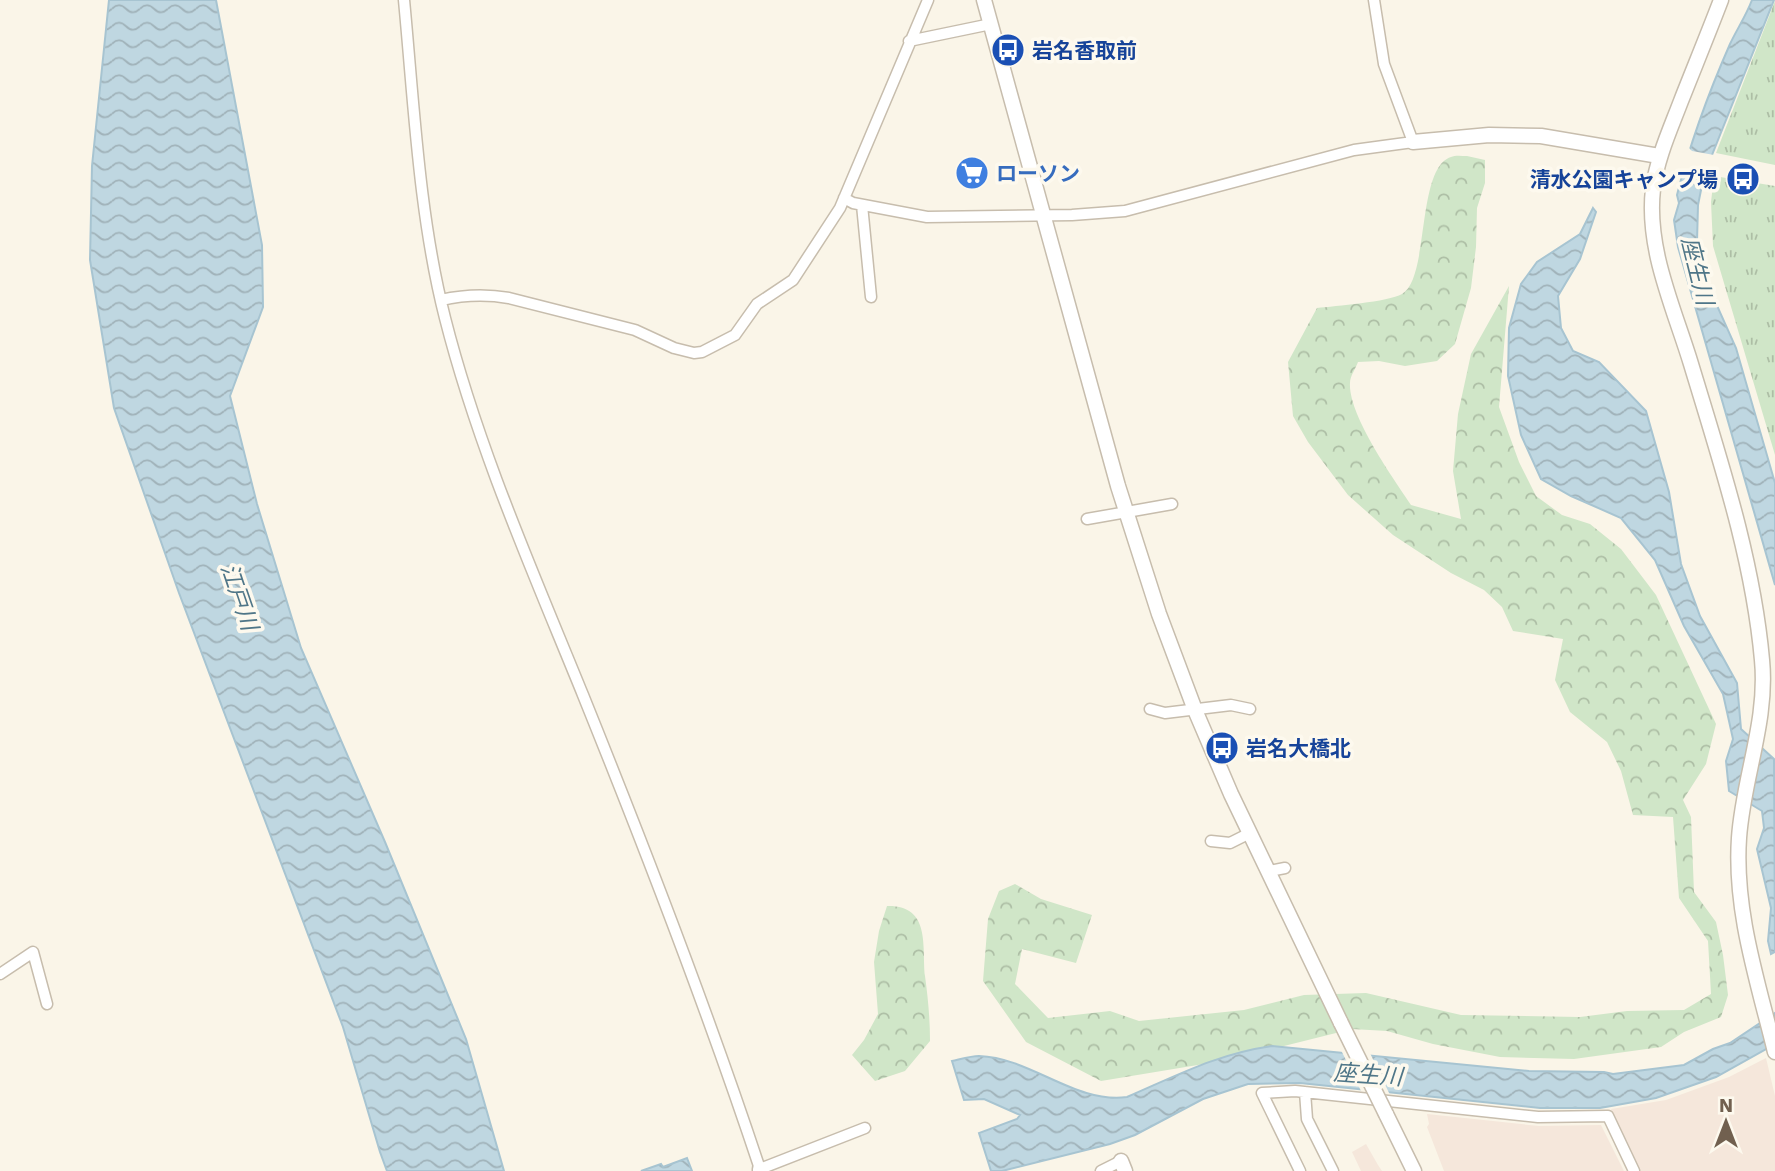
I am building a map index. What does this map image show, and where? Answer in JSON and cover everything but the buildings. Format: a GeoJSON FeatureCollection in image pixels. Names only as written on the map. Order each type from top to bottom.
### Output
{"type":"FeatureCollection","features":[{"type":"Feature","properties":{"kind":"street"},"geometry":{"type":"LineString","coordinates":[[404,0],[423,195],[441,300],[461,375],[494,470],[676,928],[760,1170],[865,1128]]}},
{"type":"Feature","properties":{"kind":"street"},"geometry":{"type":"LineString","coordinates":[[441,300],[466,296],[496,296],[635,330],[684,351],[702,352],[735,335],[757,304],[793,280],[840,208],[928,0]]}},
{"type":"Feature","properties":{"kind":"street"},"geometry":{"type":"LineString","coordinates":[[984,0],[1126,513],[1155,602],[1195,710],[1250,833],[1414,1171]]}},
{"type":"Feature","properties":{"kind":"street"},"geometry":{"type":"LineString","coordinates":[[1374,0],[1384,64],[1413,142]]}},
{"type":"Feature","properties":{"kind":"street"},"geometry":{"type":"LineString","coordinates":[[1721,0],[1659,156],[1652,202],[1656,247],[1734,511],[1759,634],[1763,663],[1763,696],[1742,817],[1739,884],[1744,923],[1775,1050]]}},
{"type":"Feature","properties":{"kind":"street"},"geometry":{"type":"LineString","coordinates":[[909,41],[991,24]]}},
{"type":"Feature","properties":{"kind":"street"},"geometry":{"type":"LineString","coordinates":[[844,198],[853,203],[927,217],[1125,211],[1354,150],[1489,135],[1541,136],[1659,156]]}},
{"type":"Feature","properties":{"kind":"street"},"geometry":{"type":"LineString","coordinates":[[862,205],[872,297]]}},
{"type":"Feature","properties":{"kind":"street"},"geometry":{"type":"LineString","coordinates":[[1087,519],[1172,504]]}},
{"type":"Feature","properties":{"kind":"street"},"geometry":{"type":"LineString","coordinates":[[1150,709],[1165,713],[1231,705],[1250,709]]}},
{"type":"Feature","properties":{"kind":"street"},"geometry":{"type":"LineString","coordinates":[[1211,841],[1230,843],[1250,833]]}},
{"type":"Feature","properties":{"kind":"street"},"geometry":{"type":"LineString","coordinates":[[1269,871],[1285,868]]}},
{"type":"Feature","properties":{"kind":"street"},"geometry":{"type":"LineString","coordinates":[[0,974],[33,952],[47,1004]]}},
{"type":"Feature","properties":{"kind":"street"},"geometry":{"type":"LineString","coordinates":[[1300,1171],[1262,1093],[1305,1092],[1538,1117],[1608,1116],[1634,1171]]}},
{"type":"Feature","properties":{"kind":"street"},"geometry":{"type":"LineString","coordinates":[[1305,1092],[1307,1119],[1332,1171]]}},
{"type":"Feature","properties":{"kind":"street"},"geometry":{"type":"LineString","coordinates":[[1101,1171],[1123,1166]]}},
{"type":"Feature","properties":{"kind":"shaded area"},"geometry":{"type":"Polygon","coordinates":[[[1766,1058],[1775,1096],[1775,1171],[1639,1171],[1611,1109],[1666,1100],[1729,1077],[1766,1058]]]}},
{"type":"Feature","properties":{"kind":"shaded area"},"geometry":{"type":"Polygon","coordinates":[[[1427,1114],[1539,1126],[1601,1125],[1624,1171],[1444,1171],[1427,1127],[1427,1114]]]}},
{"type":"Feature","properties":{"kind":"shaded area"},"geometry":{"type":"Polygon","coordinates":[[[1366,1144],[1382,1171],[1361,1171],[1352,1152],[1366,1144]]]}},
{"type":"Feature","properties":{"kind":"green space"},"geometry":{"type":"Polygon","coordinates":[[[1775,1],[1775,165],[1716,153],[1775,1]]]}},
{"type":"Feature","properties":{"kind":"green space"},"geometry":{"type":"Polygon","coordinates":[[[1467,156],[1485,160],[1485,183],[1477,208],[1471,288],[1455,344],[1437,361],[1405,366],[1379,361],[1358,362],[1350,380],[1351,396],[1373,446],[1411,505],[1461,519],[1453,471],[1458,414],[1471,354],[1509,286],[1499,407],[1519,462],[1536,496],[1562,515],[1590,524],[1621,549],[1656,595],[1716,724],[1706,764],[1683,800],[1691,817],[1694,892],[1716,922],[1723,955],[1728,995],[1721,1017],[1684,1032],[1661,1047],[1574,1059],[1500,1057],[1433,1044],[1387,1031],[1352,1029],[1228,1060],[1101,1081],[1026,1042],[983,981],[988,919],[999,891],[1015,884],[1041,899],[1092,915],[1076,963],[1022,949],[1015,984],[1048,1018],[1110,1011],[1139,1021],[1244,1010],[1304,995],[1366,993],[1461,1015],[1580,1017],[1627,1011],[1684,1010],[1711,994],[1708,941],[1679,898],[1673,817],[1633,815],[1621,771],[1607,742],[1570,712],[1555,680],[1563,639],[1513,631],[1502,607],[1484,590],[1451,573],[1393,535],[1348,495],[1308,442],[1293,416],[1288,362],[1317,308],[1374,301],[1402,294],[1411,284],[1417,267],[1427,201],[1440,165],[1451,157],[1467,156]]]}},
{"type":"Feature","properties":{"kind":"green space"},"geometry":{"type":"Polygon","coordinates":[[[1714,176],[1775,186],[1775,455],[1713,246],[1711,202],[1714,176]]]}},
{"type":"Feature","properties":{"kind":"green space"},"geometry":{"type":"Polygon","coordinates":[[[887,906],[901,907],[911,912],[921,929],[930,1041],[905,1071],[875,1081],[852,1055],[864,1040],[878,1014],[874,962],[879,931],[887,906]]]}},
{"type":"Feature","properties":{"kind":"water","name":"江戸川"},"geometry":{"type":"Polygon","coordinates":[[[109,0],[216,0],[262,245],[263,307],[230,396],[257,504],[301,648],[466,1039],[504,1171],[387,1171],[343,1027],[179,593],[114,408],[90,260],[92,166],[109,0]]]}},
{"type":"Feature","properties":{"kind":"water","name":"座生川"},"geometry":{"type":"Polygon","coordinates":[[[1752,0],[1774,0],[1704,175],[1698,205],[1697,242],[1710,290],[1736,348],[1775,483],[1775,585],[1678,247],[1674,220],[1679,203],[1677,195],[1700,119],[1730,44],[1752,0]]]}},
{"type":"Feature","properties":{"kind":"water"},"geometry":{"type":"Polygon","coordinates":[[[1593,208],[1596,212],[1580,259],[1558,296],[1561,328],[1573,351],[1599,362],[1646,411],[1669,492],[1681,564],[1700,616],[1737,683],[1741,729],[1774,759],[1775,952],[1771,954],[1768,941],[1771,908],[1757,849],[1764,828],[1762,811],[1729,791],[1726,761],[1733,739],[1723,694],[1684,626],[1655,560],[1621,518],[1571,496],[1541,479],[1521,435],[1508,376],[1509,328],[1521,284],[1537,262],[1580,234],[1593,208]]]}},
{"type":"Feature","properties":{"kind":"water","name":"座生川"},"geometry":{"type":"Polygon","coordinates":[[[1775,1013],[1775,1044],[1716,1077],[1656,1098],[1600,1108],[1540,1108],[1300,1083],[1248,1084],[1203,1099],[1135,1135],[1110,1144],[1002,1171],[991,1171],[979,1133],[1017,1119],[1020,1115],[984,1099],[964,1100],[952,1061],[976,1056],[998,1059],[1017,1064],[1071,1088],[1108,1097],[1127,1097],[1215,1060],[1272,1046],[1529,1071],[1613,1074],[1684,1065],[1730,1043],[1775,1013]]]}},
{"type":"Feature","properties":{"kind":"water"},"geometry":{"type":"Polygon","coordinates":[[[687,1158],[692,1171],[641,1171],[661,1164],[663,1167],[687,1158]]]}},
{"type":"Feature","properties":{"kind":"pier"},"geometry":{"type":"Polygon","coordinates":[[[1688,147],[1692,151],[1714,155],[1707,175],[1685,171],[1679,173],[1688,147]]]}},
{"type":"Feature","properties":{"kind":"pier"},"geometry":{"type":"Polygon","coordinates":[[[1340,1048],[1369,1051],[1390,1095],[1362,1093],[1340,1048]]]}},
{"type":"Feature","properties":{"kind":"place","name":"岩名香取前"},"geometry":{"type":"Point","coordinates":[1008,50]}},
{"type":"Feature","properties":{"kind":"place","name":"ローソン"},"geometry":{"type":"Point","coordinates":[972,173]}},
{"type":"Feature","properties":{"kind":"place","name":"清水公園キャンプ場"},"geometry":{"type":"Point","coordinates":[1743,179]}},
{"type":"Feature","properties":{"kind":"place","name":"岩名大橋北"},"geometry":{"type":"Point","coordinates":[1222,748]}}]}
